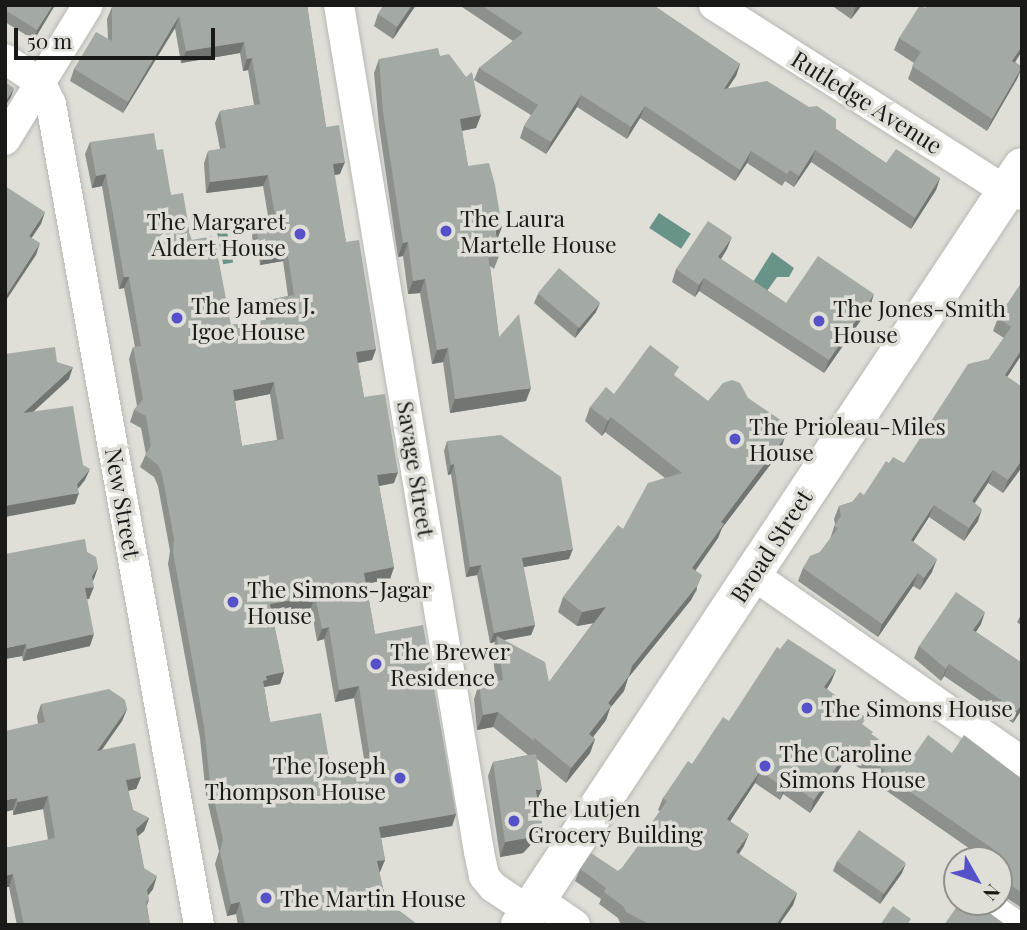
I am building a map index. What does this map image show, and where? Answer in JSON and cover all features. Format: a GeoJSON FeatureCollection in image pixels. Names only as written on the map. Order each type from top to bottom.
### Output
{"type":"FeatureCollection","features":[{"type":"Feature","properties":{"kind":"main road","name":"Broad Street"},"geometry":{"type":"LineString","coordinates":[[529,912],[752,574],[1016,184]]}},
{"type":"Feature","properties":{"kind":"street"},"geometry":{"type":"LineString","coordinates":[[5,140],[88,5]]}},
{"type":"Feature","properties":{"kind":"street","name":"Savage Street"},"geometry":{"type":"LineString","coordinates":[[339,5],[484,876],[493,887],[529,912],[575,925]]}},
{"type":"Feature","properties":{"kind":"street","name":"Rutledge Avenue"},"geometry":{"type":"LineString","coordinates":[[714,5],[1016,184]]}},
{"type":"Feature","properties":{"kind":"street"},"geometry":{"type":"LineString","coordinates":[[5,59],[41,83]]}},
{"type":"Feature","properties":{"kind":"street","name":"New Street"},"geometry":{"type":"LineString","coordinates":[[41,83],[51,104],[199,925]]}},
{"type":"Feature","properties":{"kind":"street"},"geometry":{"type":"LineString","coordinates":[[752,574],[1022,762]]}},
{"type":"Feature","properties":{"kind":"water"},"geometry":{"type":"Polygon","coordinates":[[[659,213],[691,234],[681,249],[649,228],[659,213]]]}},
{"type":"Feature","properties":{"kind":"water"},"geometry":{"type":"Polygon","coordinates":[[[227,231],[233,262],[223,264],[217,233],[227,231]]]}},
{"type":"Feature","properties":{"kind":"water"},"geometry":{"type":"Polygon","coordinates":[[[772,252],[794,268],[789,277],[777,277],[767,291],[753,282],[772,252]]]}},
{"type":"Feature","properties":{"kind":"building"},"geometry":{"type":"Polygon","coordinates":[[[5,5],[53,5],[37,30],[5,10],[5,5]]]}},
{"type":"Feature","properties":{"kind":"building"},"geometry":{"type":"Polygon","coordinates":[[[307,5],[326,127],[339,125],[345,162],[333,164],[346,242],[359,240],[372,321],[376,349],[356,352],[364,397],[385,394],[398,472],[377,475],[394,567],[364,573],[375,634],[423,625],[456,814],[379,827],[385,860],[377,861],[386,901],[418,925],[245,925],[240,902],[231,904],[220,852],[223,839],[210,783],[204,726],[162,474],[158,465],[145,455],[151,446],[146,416],[134,410],[143,399],[133,347],[141,346],[129,277],[124,277],[106,174],[96,176],[90,142],[154,133],[157,150],[163,149],[171,195],[183,193],[191,240],[214,236],[231,325],[273,319],[269,300],[294,295],[287,250],[265,253],[263,244],[259,245],[256,224],[276,221],[268,175],[210,182],[208,151],[226,148],[220,111],[260,104],[252,58],[247,59],[244,42],[186,51],[179,16],[128,102],[74,69],[96,32],[112,41],[112,7],[307,5]],[[274,382],[233,390],[242,446],[284,439],[274,382]],[[315,596],[270,604],[284,672],[266,676],[267,680],[263,681],[270,722],[321,713],[331,771],[371,764],[359,686],[339,690],[329,627],[322,629],[315,596]]]}},
{"type":"Feature","properties":{"kind":"building"},"geometry":{"type":"Polygon","coordinates":[[[384,5],[412,5],[397,27],[378,14],[384,5]]]}},
{"type":"Feature","properties":{"kind":"building"},"geometry":{"type":"Polygon","coordinates":[[[481,5],[653,5],[740,64],[724,89],[767,81],[809,107],[817,106],[836,119],[836,129],[886,163],[896,149],[940,178],[915,218],[815,150],[799,176],[790,170],[787,174],[751,151],[740,170],[645,106],[631,127],[581,95],[551,142],[524,126],[538,105],[479,68],[523,33],[481,5]]]}},
{"type":"Feature","properties":{"kind":"building"},"geometry":{"type":"Polygon","coordinates":[[[920,5],[925,8],[927,5],[1022,5],[1022,46],[1012,61],[1022,67],[992,119],[912,66],[921,52],[899,38],[920,5]]]}},
{"type":"Feature","properties":{"kind":"building"},"geometry":{"type":"Polygon","coordinates":[[[438,48],[440,56],[449,54],[466,77],[472,72],[481,115],[460,119],[468,166],[489,163],[495,185],[502,227],[495,228],[499,256],[487,246],[499,337],[519,314],[531,388],[455,399],[448,348],[437,350],[425,279],[413,281],[408,242],[403,243],[383,112],[379,59],[438,48]]]}},
{"type":"Feature","properties":{"kind":"building"},"geometry":{"type":"Polygon","coordinates":[[[5,82],[14,88],[5,102],[5,82]]]}},
{"type":"Feature","properties":{"kind":"building"},"geometry":{"type":"Polygon","coordinates":[[[5,186],[45,212],[29,236],[40,243],[5,297],[5,186]]]}},
{"type":"Feature","properties":{"kind":"building"},"geometry":{"type":"Polygon","coordinates":[[[708,221],[732,237],[718,257],[786,303],[818,256],[874,294],[829,360],[704,278],[699,285],[676,269],[708,221]]]}},
{"type":"Feature","properties":{"kind":"building"},"geometry":{"type":"Polygon","coordinates":[[[559,268],[600,303],[579,328],[538,293],[559,268]]]}},
{"type":"Feature","properties":{"kind":"building"},"geometry":{"type":"Polygon","coordinates":[[[1022,282],[1022,349],[1005,375],[1022,387],[1022,460],[1008,480],[993,470],[972,501],[982,509],[969,528],[934,505],[911,540],[937,559],[924,578],[918,573],[882,624],[803,568],[810,556],[820,552],[838,528],[834,526],[841,516],[839,506],[852,502],[860,492],[864,495],[886,461],[889,463],[893,457],[904,463],[968,364],[989,359],[1011,327],[998,318],[1022,282]]]}},
{"type":"Feature","properties":{"kind":"building"},"geometry":{"type":"Polygon","coordinates":[[[650,345],[679,367],[674,375],[708,401],[723,383],[732,380],[740,383],[748,398],[785,423],[777,433],[785,437],[721,522],[724,524],[692,568],[702,575],[697,586],[632,666],[629,676],[608,703],[611,706],[589,734],[595,739],[571,768],[498,712],[483,715],[479,684],[503,680],[497,636],[545,662],[549,682],[606,607],[582,612],[563,597],[618,525],[623,529],[648,483],[682,473],[611,417],[608,421],[590,407],[606,387],[614,394],[650,345]]]}},
{"type":"Feature","properties":{"kind":"building"},"geometry":{"type":"Polygon","coordinates":[[[55,347],[57,362],[73,367],[23,413],[73,406],[83,465],[90,469],[77,484],[79,493],[5,506],[5,354],[55,347]]]}},
{"type":"Feature","properties":{"kind":"building"},"geometry":{"type":"Polygon","coordinates":[[[501,435],[561,477],[573,549],[522,558],[535,625],[494,633],[481,565],[470,567],[454,464],[451,465],[447,441],[501,435]]]}},
{"type":"Feature","properties":{"kind":"building"},"geometry":{"type":"Polygon","coordinates":[[[85,539],[87,552],[96,557],[98,567],[92,576],[94,587],[85,588],[94,634],[27,649],[26,644],[5,648],[5,554],[85,539]]]}},
{"type":"Feature","properties":{"kind":"building"},"geometry":{"type":"Polygon","coordinates":[[[956,592],[985,612],[973,630],[1022,663],[1022,704],[1017,711],[949,664],[946,669],[919,646],[956,592]]]}},
{"type":"Feature","properties":{"kind":"building"},"geometry":{"type":"Polygon","coordinates":[[[788,639],[836,670],[824,687],[867,718],[862,724],[873,732],[871,734],[910,761],[928,735],[952,753],[964,735],[1022,779],[1022,893],[1013,887],[1013,846],[989,846],[850,747],[814,800],[788,782],[784,788],[760,771],[727,819],[749,834],[736,852],[797,893],[776,925],[651,925],[626,912],[623,906],[604,892],[606,888],[580,869],[591,853],[618,871],[622,868],[667,801],[663,798],[688,761],[692,764],[723,717],[729,721],[777,647],[780,649],[788,639]]]}},
{"type":"Feature","properties":{"kind":"building"},"geometry":{"type":"Polygon","coordinates":[[[109,689],[125,700],[127,709],[97,751],[135,743],[141,777],[126,780],[133,810],[149,818],[136,829],[144,868],[157,876],[147,890],[150,925],[24,925],[13,874],[5,876],[5,848],[55,838],[48,796],[18,802],[17,798],[5,800],[5,731],[45,722],[41,704],[109,689]]]}},
{"type":"Feature","properties":{"kind":"building","name":"The Lutjen Grocery Building"},"geometry":{"type":"Polygon","coordinates":[[[536,754],[542,789],[536,790],[542,824],[528,838],[505,842],[493,762],[536,754]]]}},
{"type":"Feature","properties":{"kind":"building"},"geometry":{"type":"Polygon","coordinates":[[[859,830],[906,863],[884,894],[837,861],[859,830]]]}},
{"type":"Feature","properties":{"kind":"building"},"geometry":{"type":"Polygon","coordinates":[[[893,906],[911,919],[907,925],[880,925],[893,906]]]}},
{"type":"Feature","properties":{"kind":"building"},"geometry":{"type":"Polygon","coordinates":[[[950,916],[994,916],[1006,925],[944,925],[950,916]]]}},
{"type":"Feature","properties":{"kind":"place","name":"The Laura Martelle House"},"geometry":{"type":"Point","coordinates":[446,231]}},
{"type":"Feature","properties":{"kind":"place","name":"The Margaret Aldert House"},"geometry":{"type":"Point","coordinates":[300,234]}},
{"type":"Feature","properties":{"kind":"place","name":"The James J. Igoe House"},"geometry":{"type":"Point","coordinates":[177,318]}},
{"type":"Feature","properties":{"kind":"place","name":"The Jones-Smith House"},"geometry":{"type":"Point","coordinates":[819,321]}},
{"type":"Feature","properties":{"kind":"place","name":"The Prioleau-Miles House"},"geometry":{"type":"Point","coordinates":[735,439]}},
{"type":"Feature","properties":{"kind":"place","name":"The Simons-Jagar House"},"geometry":{"type":"Point","coordinates":[233,602]}},
{"type":"Feature","properties":{"kind":"place","name":"The Brewer Residence"},"geometry":{"type":"Point","coordinates":[376,664]}},
{"type":"Feature","properties":{"kind":"place","name":"The Simons House"},"geometry":{"type":"Point","coordinates":[807,708]}},
{"type":"Feature","properties":{"kind":"place","name":"The Caroline Simons House"},"geometry":{"type":"Point","coordinates":[765,766]}},
{"type":"Feature","properties":{"kind":"place","name":"The Joseph Thompson House"},"geometry":{"type":"Point","coordinates":[400,778]}},
{"type":"Feature","properties":{"kind":"place","name":"The Lutjen Grocery Building"},"geometry":{"type":"Point","coordinates":[514,821]}},
{"type":"Feature","properties":{"kind":"place","name":"The Martin House"},"geometry":{"type":"Point","coordinates":[266,898]}}]}
